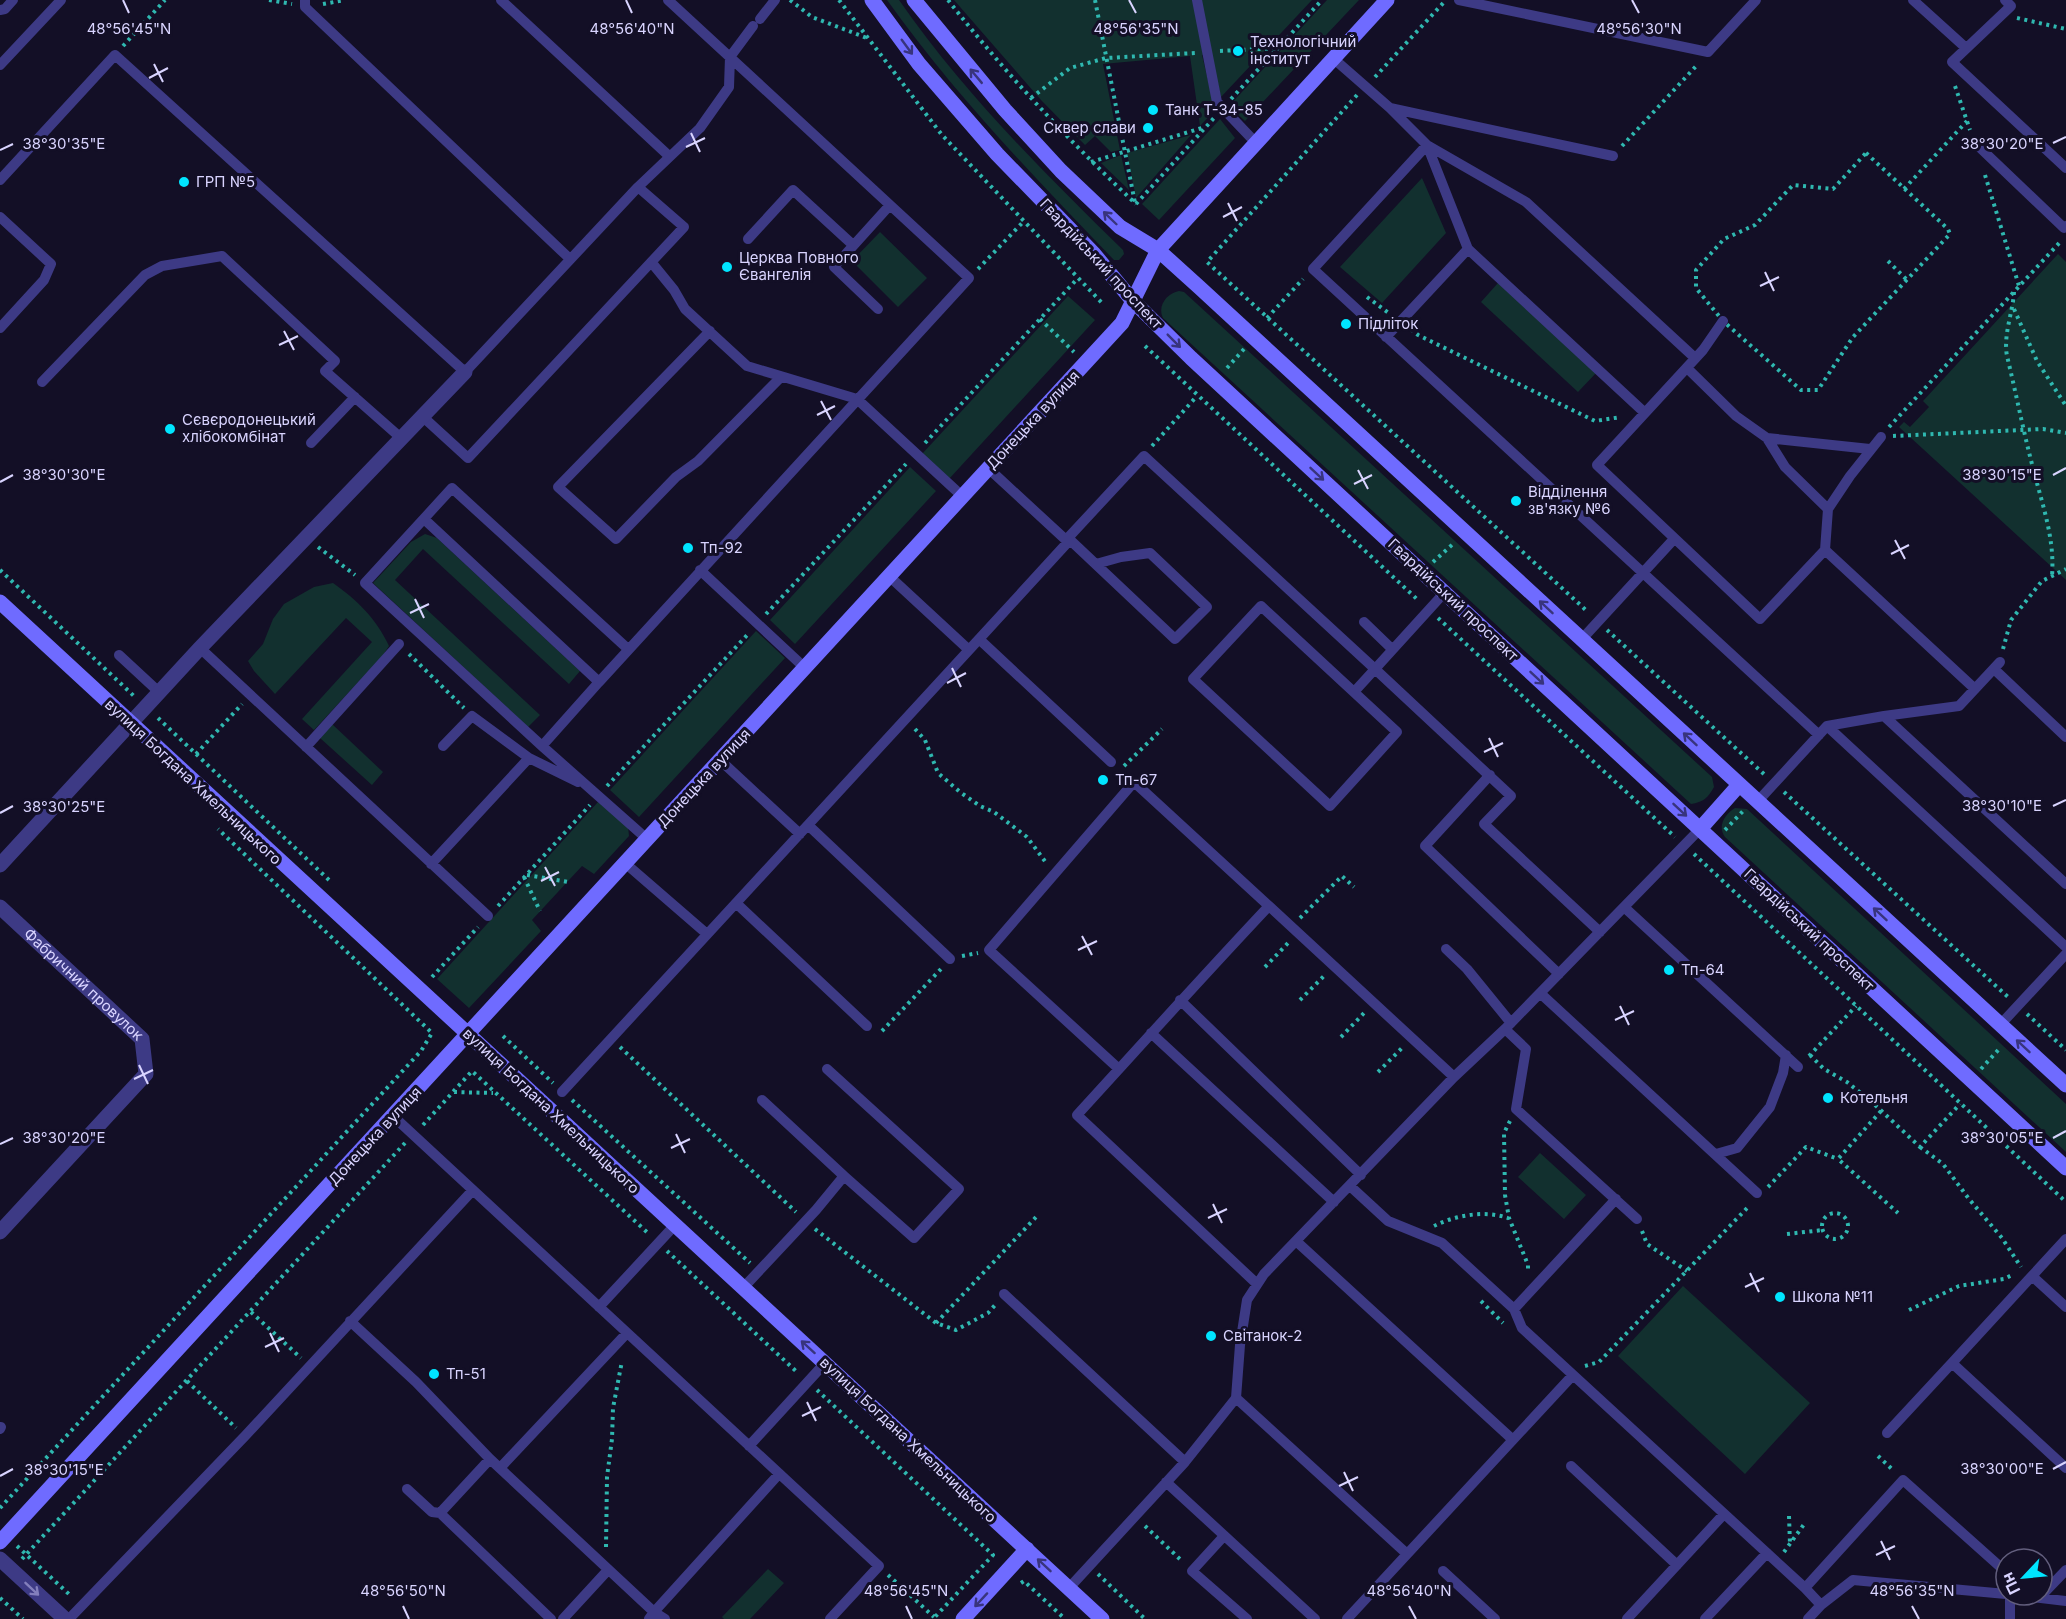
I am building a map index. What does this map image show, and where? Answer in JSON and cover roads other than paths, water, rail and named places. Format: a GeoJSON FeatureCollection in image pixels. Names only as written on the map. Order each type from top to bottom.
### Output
{"type":"FeatureCollection","features":[{"type":"Feature","properties":{"kind":"main road","name":"Гвардійський проспект"},"geometry":{"type":"LineString","coordinates":[[872,0],[919,64],[997,153],[1094,254],[1132,300],[1191,358],[2066,1168]]}},
{"type":"Feature","properties":{"kind":"main road"},"geometry":{"type":"LineString","coordinates":[[914,0],[1005,110],[1061,171],[1120,227],[1158,250],[2066,1085]]}},
{"type":"Feature","properties":{"kind":"main road","name":"Донецька вулиця"},"geometry":{"type":"LineString","coordinates":[[0,1542],[1122,323],[1158,250],[1387,0]]}},
{"type":"Feature","properties":{"kind":"main road","name":"вулиця Богдана Хмельницького"},"geometry":{"type":"LineString","coordinates":[[0,602],[1102,1619]]}},
{"type":"Feature","properties":{"kind":"main road"},"geometry":{"type":"LineString","coordinates":[[1700,829],[1739,785]]}},
{"type":"Feature","properties":{"kind":"main road"},"geometry":{"type":"LineString","coordinates":[[963,1619],[1027,1550]]}},
{"type":"Feature","properties":{"kind":"street"},"geometry":{"type":"LineString","coordinates":[[0,866],[304,537],[465,372]]}},
{"type":"Feature","properties":{"kind":"street","name":"Фабричний провулок"},"geometry":{"type":"LineString","coordinates":[[0,907],[142,1039],[146,1074],[0,1232]]}},
{"type":"Feature","properties":{"kind":"street"},"geometry":{"type":"LineString","coordinates":[[0,1559],[64,1619]]}},
{"type":"Feature","properties":{"kind":"lane"},"geometry":{"type":"LineString","coordinates":[[0,10],[5,9],[13,0]]}},
{"type":"Feature","properties":{"kind":"lane"},"geometry":{"type":"LineString","coordinates":[[0,65],[62,0]]}},
{"type":"Feature","properties":{"kind":"lane"},"geometry":{"type":"LineString","coordinates":[[305,0],[305,7],[569,258]]}},
{"type":"Feature","properties":{"kind":"lane"},"geometry":{"type":"LineString","coordinates":[[501,0],[669,156]]}},
{"type":"Feature","properties":{"kind":"lane"},"geometry":{"type":"LineString","coordinates":[[542,746],[700,570],[969,278],[668,0]]}},
{"type":"Feature","properties":{"kind":"lane"},"geometry":{"type":"LineString","coordinates":[[0,180],[115,55],[465,372],[569,258],[669,156],[700,128],[729,87],[730,57],[775,0]]}},
{"type":"Feature","properties":{"kind":"lane"},"geometry":{"type":"LineString","coordinates":[[1197,0],[1216,102],[1256,143]]}},
{"type":"Feature","properties":{"kind":"lane"},"geometry":{"type":"LineString","coordinates":[[1459,0],[1708,52],[1756,0]]}},
{"type":"Feature","properties":{"kind":"lane"},"geometry":{"type":"LineString","coordinates":[[1913,0],[1966,48]]}},
{"type":"Feature","properties":{"kind":"lane"},"geometry":{"type":"LineString","coordinates":[[2005,0],[2011,6],[1952,62],[2066,168]]}},
{"type":"Feature","properties":{"kind":"lane"},"geometry":{"type":"LineString","coordinates":[[1334,59],[1390,108],[1427,145],[1526,202],[1695,358]]}},
{"type":"Feature","properties":{"kind":"lane"},"geometry":{"type":"LineString","coordinates":[[1390,108],[1613,156]]}},
{"type":"Feature","properties":{"kind":"lane"},"geometry":{"type":"LineString","coordinates":[[1975,143],[2064,228],[2066,226]]}},
{"type":"Feature","properties":{"kind":"lane"},"geometry":{"type":"LineString","coordinates":[[1427,145],[1468,249],[1645,412]]}},
{"type":"Feature","properties":{"kind":"lane"},"geometry":{"type":"LineString","coordinates":[[1427,145],[1312,269],[1819,735]]}},
{"type":"Feature","properties":{"kind":"lane"},"geometry":{"type":"LineString","coordinates":[[422,416],[468,458],[652,263],[684,227],[638,187]]}},
{"type":"Feature","properties":{"kind":"lane"},"geometry":{"type":"LineString","coordinates":[[748,239],[793,190],[853,245]]}},
{"type":"Feature","properties":{"kind":"lane"},"geometry":{"type":"LineString","coordinates":[[878,309],[834,267],[890,206]]}},
{"type":"Feature","properties":{"kind":"lane"},"geometry":{"type":"LineString","coordinates":[[0,216],[51,264],[44,280],[0,328]]}},
{"type":"Feature","properties":{"kind":"lane"},"geometry":{"type":"LineString","coordinates":[[1386,337],[1468,249]]}},
{"type":"Feature","properties":{"kind":"lane"},"geometry":{"type":"LineString","coordinates":[[42,382],[145,275],[162,266],[222,256],[335,361],[325,371],[401,438]]}},
{"type":"Feature","properties":{"kind":"lane"},"geometry":{"type":"LineString","coordinates":[[652,263],[674,290],[685,309],[747,366],[857,399],[962,496]]}},
{"type":"Feature","properties":{"kind":"lane"},"geometry":{"type":"LineString","coordinates":[[1723,321],[1687,368],[1597,465],[1760,619],[1825,550],[1828,509],[1881,437]]}},
{"type":"Feature","properties":{"kind":"lane"},"geometry":{"type":"LineString","coordinates":[[710,331],[558,487],[616,539],[676,477],[698,461],[782,377]]}},
{"type":"Feature","properties":{"kind":"lane"},"geometry":{"type":"LineString","coordinates":[[1687,368],[1737,416],[1767,438],[1785,467],[1828,509]]}},
{"type":"Feature","properties":{"kind":"lane"},"geometry":{"type":"LineString","coordinates":[[311,443],[355,397]]}},
{"type":"Feature","properties":{"kind":"lane"},"geometry":{"type":"LineString","coordinates":[[1767,438],[1870,449]]}},
{"type":"Feature","properties":{"kind":"lane"},"geometry":{"type":"LineString","coordinates":[[562,1092],[1068,542],[1067,539],[1144,456],[1511,795],[1484,824],[1600,932]]}},
{"type":"Feature","properties":{"kind":"lane"},"geometry":{"type":"LineString","coordinates":[[988,468],[1096,564],[1175,639],[1207,607],[1150,553],[1121,557],[1096,564]]}},
{"type":"Feature","properties":{"kind":"lane"},"geometry":{"type":"LineString","coordinates":[[628,649],[452,488],[365,583],[647,839]]}},
{"type":"Feature","properties":{"kind":"lane"},"geometry":{"type":"LineString","coordinates":[[424,519],[599,682]]}},
{"type":"Feature","properties":{"kind":"lane"},"geometry":{"type":"LineString","coordinates":[[1582,639],[1674,538]]}},
{"type":"Feature","properties":{"kind":"lane"},"geometry":{"type":"LineString","coordinates":[[1825,550],[1975,689]]}},
{"type":"Feature","properties":{"kind":"lane"},"geometry":{"type":"LineString","coordinates":[[700,570],[805,668]]}},
{"type":"Feature","properties":{"kind":"lane"},"geometry":{"type":"LineString","coordinates":[[889,576],[969,650]]}},
{"type":"Feature","properties":{"kind":"lane"},"geometry":{"type":"LineString","coordinates":[[1354,692],[1445,592]]}},
{"type":"Feature","properties":{"kind":"lane"},"geometry":{"type":"LineString","coordinates":[[1261,606],[1354,692],[1397,732],[1330,806],[1193,679],[1261,606]]}},
{"type":"Feature","properties":{"kind":"lane"},"geometry":{"type":"LineString","coordinates":[[1364,622],[1392,649]]}},
{"type":"Feature","properties":{"kind":"lane"},"geometry":{"type":"LineString","coordinates":[[979,639],[1111,762]]}},
{"type":"Feature","properties":{"kind":"lane"},"geometry":{"type":"LineString","coordinates":[[306,747],[399,644]]}},
{"type":"Feature","properties":{"kind":"lane"},"geometry":{"type":"LineString","coordinates":[[200,648],[488,916]]}},
{"type":"Feature","properties":{"kind":"lane"},"geometry":{"type":"LineString","coordinates":[[119,655],[160,693]]}},
{"type":"Feature","properties":{"kind":"lane"},"geometry":{"type":"LineString","coordinates":[[1756,800],[1775,783],[1827,726],[1959,706],[1997,665],[2066,737]]}},
{"type":"Feature","properties":{"kind":"lane"},"geometry":{"type":"LineString","coordinates":[[443,746],[472,716],[529,758],[570,780],[584,784]]}},
{"type":"Feature","properties":{"kind":"lane"},"geometry":{"type":"LineString","coordinates":[[1884,716],[2066,884]]}},
{"type":"Feature","properties":{"kind":"lane"},"geometry":{"type":"LineString","coordinates":[[1827,726],[2066,946]]}},
{"type":"Feature","properties":{"kind":"lane"},"geometry":{"type":"LineString","coordinates":[[431,864],[529,758]]}},
{"type":"Feature","properties":{"kind":"lane"},"geometry":{"type":"LineString","coordinates":[[720,760],[800,834]]}},
{"type":"Feature","properties":{"kind":"lane"},"geometry":{"type":"LineString","coordinates":[[1490,775],[1425,846],[1559,974]]}},
{"type":"Feature","properties":{"kind":"lane"},"geometry":{"type":"LineString","coordinates":[[1119,1069],[989,950],[1134,782],[1454,1077]]}},
{"type":"Feature","properties":{"kind":"lane"},"geometry":{"type":"LineString","coordinates":[[808,825],[950,959]]}},
{"type":"Feature","properties":{"kind":"lane"},"geometry":{"type":"LineString","coordinates":[[1069,1588],[1185,1462],[1236,1398],[1240,1345],[1247,1300],[1256,1283],[1454,1077],[1508,1026],[1700,829]]}},
{"type":"Feature","properties":{"kind":"lane"},"geometry":{"type":"LineString","coordinates":[[625,863],[707,934]]}},
{"type":"Feature","properties":{"kind":"lane"},"geometry":{"type":"LineString","coordinates":[[736,903],[867,1026]]}},
{"type":"Feature","properties":{"kind":"lane"},"geometry":{"type":"LineString","coordinates":[[1256,1283],[1077,1115],[1180,1000],[1269,906]]}},
{"type":"Feature","properties":{"kind":"lane"},"geometry":{"type":"LineString","coordinates":[[1624,907],[1798,1067]]}},
{"type":"Feature","properties":{"kind":"lane"},"geometry":{"type":"LineString","coordinates":[[1446,949],[1467,969],[1526,1049],[1516,1109],[1637,1219]]}},
{"type":"Feature","properties":{"kind":"lane"},"geometry":{"type":"LineString","coordinates":[[2006,1030],[2018,1006],[2066,954]]}},
{"type":"Feature","properties":{"kind":"lane"},"geometry":{"type":"LineString","coordinates":[[1540,993],[1757,1193]]}},
{"type":"Feature","properties":{"kind":"lane"},"geometry":{"type":"LineString","coordinates":[[1180,1000],[1361,1175]]}},
{"type":"Feature","properties":{"kind":"lane"},"geometry":{"type":"LineString","coordinates":[[1151,1033],[1334,1202]]}},
{"type":"Feature","properties":{"kind":"lane"},"geometry":{"type":"LineString","coordinates":[[1716,1154],[1737,1148],[1770,1107],[1781,1082],[1786,1055]]}},
{"type":"Feature","properties":{"kind":"lane"},"geometry":{"type":"LineString","coordinates":[[762,1100],[914,1238],[959,1189],[827,1069]]}},
{"type":"Feature","properties":{"kind":"lane"},"geometry":{"type":"LineString","coordinates":[[393,1116],[879,1566],[830,1619]]}},
{"type":"Feature","properties":{"kind":"lane"},"geometry":{"type":"LineString","coordinates":[[743,1288],[844,1176]]}},
{"type":"Feature","properties":{"kind":"lane"},"geometry":{"type":"LineString","coordinates":[[1350,1186],[1388,1221],[1442,1243],[1514,1309],[1522,1328],[1821,1605]]}},
{"type":"Feature","properties":{"kind":"lane"},"geometry":{"type":"LineString","coordinates":[[69,1619],[245,1436],[473,1190]]}},
{"type":"Feature","properties":{"kind":"lane"},"geometry":{"type":"LineString","coordinates":[[1514,1309],[1616,1199]]}},
{"type":"Feature","properties":{"kind":"lane"},"geometry":{"type":"LineString","coordinates":[[599,1307],[675,1225]]}},
{"type":"Feature","properties":{"kind":"lane"},"geometry":{"type":"LineString","coordinates":[[1887,1433],[2066,1239]]}},
{"type":"Feature","properties":{"kind":"lane"},"geometry":{"type":"LineString","coordinates":[[1296,1241],[1512,1439]]}},
{"type":"Feature","properties":{"kind":"lane"},"geometry":{"type":"LineString","coordinates":[[2032,1276],[2066,1307]]}},
{"type":"Feature","properties":{"kind":"lane"},"geometry":{"type":"LineString","coordinates":[[1004,1294],[1185,1462]]}},
{"type":"Feature","properties":{"kind":"lane"},"geometry":{"type":"LineString","coordinates":[[350,1321],[416,1382],[490,1459],[608,1570],[651,1616],[665,1619]]}},
{"type":"Feature","properties":{"kind":"lane"},"geometry":{"type":"LineString","coordinates":[[500,1468],[627,1333]]}},
{"type":"Feature","properties":{"kind":"lane"},"geometry":{"type":"LineString","coordinates":[[749,1446],[825,1363]]}},
{"type":"Feature","properties":{"kind":"lane"},"geometry":{"type":"LineString","coordinates":[[1953,1363],[2066,1468]]}},
{"type":"Feature","properties":{"kind":"lane"},"geometry":{"type":"LineString","coordinates":[[1347,1619],[1573,1375]]}},
{"type":"Feature","properties":{"kind":"lane"},"geometry":{"type":"LineString","coordinates":[[1236,1398],[1406,1553]]}},
{"type":"Feature","properties":{"kind":"lane"},"geometry":{"type":"LineString","coordinates":[[440,1513],[490,1459]]}},
{"type":"Feature","properties":{"kind":"lane"},"geometry":{"type":"LineString","coordinates":[[1571,1466],[1677,1565]]}},
{"type":"Feature","properties":{"kind":"lane"},"geometry":{"type":"LineString","coordinates":[[651,1616],[779,1474]]}},
{"type":"Feature","properties":{"kind":"lane"},"geometry":{"type":"LineString","coordinates":[[1805,1588],[1903,1480],[1994,1561]]}},
{"type":"Feature","properties":{"kind":"lane"},"geometry":{"type":"LineString","coordinates":[[1166,1482],[1315,1619]]}},
{"type":"Feature","properties":{"kind":"lane"},"geometry":{"type":"LineString","coordinates":[[407,1489],[432,1512],[440,1513],[551,1619]]}},
{"type":"Feature","properties":{"kind":"lane"},"geometry":{"type":"LineString","coordinates":[[1627,1619],[1724,1514]]}},
{"type":"Feature","properties":{"kind":"lane"},"geometry":{"type":"LineString","coordinates":[[1224,1536],[1192,1571],[1247,1619]]}},
{"type":"Feature","properties":{"kind":"lane"},"geometry":{"type":"LineString","coordinates":[[1705,1619],[1767,1553]]}},
{"type":"Feature","properties":{"kind":"lane"},"geometry":{"type":"LineString","coordinates":[[563,1619],[608,1570]]}},
{"type":"Feature","properties":{"kind":"lane"},"geometry":{"type":"LineString","coordinates":[[2054,1581],[2066,1570]]}},
{"type":"Feature","properties":{"kind":"lane"},"geometry":{"type":"LineString","coordinates":[[1443,1571],[1495,1619]]}},
{"type":"Feature","properties":{"kind":"lane"},"geometry":{"type":"LineString","coordinates":[[1808,1619],[1821,1605],[1853,1580],[1994,1593]]}},
{"type":"Feature","properties":{"kind":"place","name":"Технологічний інститут"},"geometry":{"type":"Point","coordinates":[1238,51]}},
{"type":"Feature","properties":{"kind":"place","name":"Танк Т-34-85"},"geometry":{"type":"Point","coordinates":[1153,110]}},
{"type":"Feature","properties":{"kind":"place","name":"Сквер слави"},"geometry":{"type":"Point","coordinates":[1148,128]}},
{"type":"Feature","properties":{"kind":"place","name":"ГРП №5"},"geometry":{"type":"Point","coordinates":[184,182]}},
{"type":"Feature","properties":{"kind":"place","name":"Церква Повного Євангелія"},"geometry":{"type":"Point","coordinates":[727,267]}},
{"type":"Feature","properties":{"kind":"place","name":"Підліток"},"geometry":{"type":"Point","coordinates":[1346,324]}},
{"type":"Feature","properties":{"kind":"place","name":"Сєвєродонецький хлібокомбінат"},"geometry":{"type":"Point","coordinates":[170,429]}},
{"type":"Feature","properties":{"kind":"place","name":"Відділення зв'язку №6"},"geometry":{"type":"Point","coordinates":[1516,501]}},
{"type":"Feature","properties":{"kind":"place","name":"Тп-92"},"geometry":{"type":"Point","coordinates":[688,548]}},
{"type":"Feature","properties":{"kind":"place","name":"Тп-67"},"geometry":{"type":"Point","coordinates":[1103,780]}},
{"type":"Feature","properties":{"kind":"place","name":"Тп-64"},"geometry":{"type":"Point","coordinates":[1669,970]}},
{"type":"Feature","properties":{"kind":"place","name":"Котельня"},"geometry":{"type":"Point","coordinates":[1828,1098]}},
{"type":"Feature","properties":{"kind":"place","name":"Школа №11"},"geometry":{"type":"Point","coordinates":[1780,1297]}},
{"type":"Feature","properties":{"kind":"place","name":"Світанок-2"},"geometry":{"type":"Point","coordinates":[1211,1336]}},
{"type":"Feature","properties":{"kind":"place","name":"Тп-51"},"geometry":{"type":"Point","coordinates":[434,1374]}}]}
